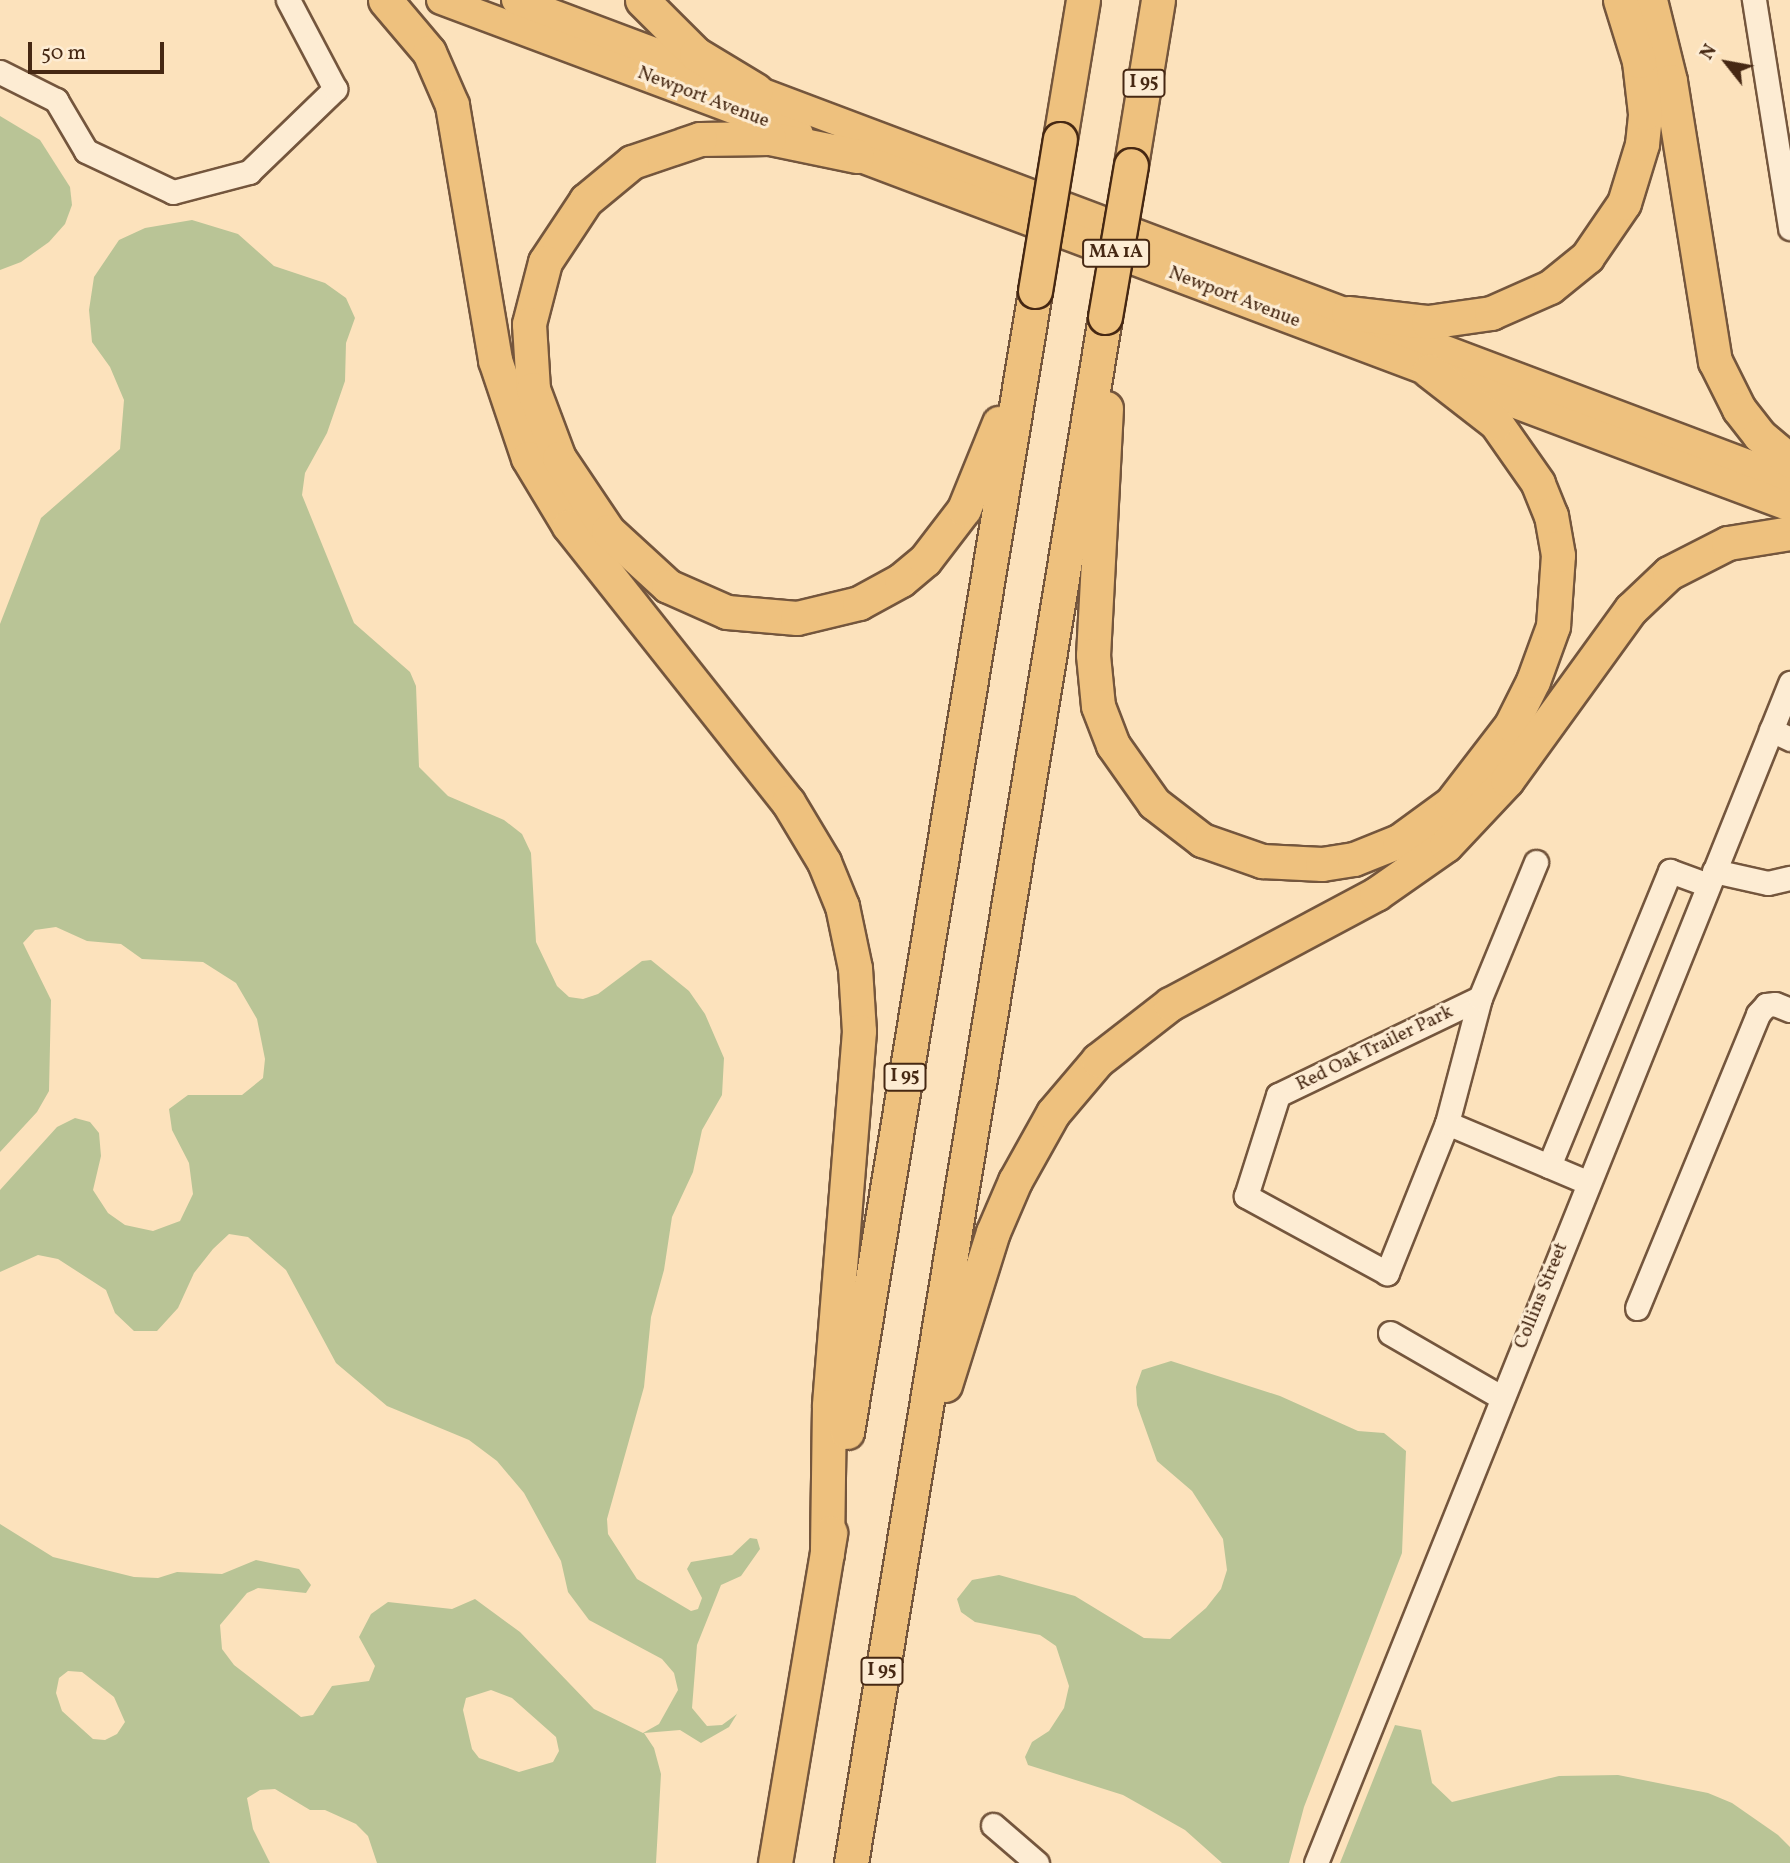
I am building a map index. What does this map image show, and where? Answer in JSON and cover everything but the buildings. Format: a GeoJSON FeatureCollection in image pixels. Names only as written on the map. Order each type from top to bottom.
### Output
{"type":"FeatureCollection","features":[{"type":"Feature","properties":{"kind":"highway"},"geometry":{"type":"LineString","coordinates":[[385,0],[429,52],[452,105],[495,360],[528,458],[569,526],[788,802],[819,852],[842,906],[855,968],[859,1031],[829,1406],[827,1555]]}},
{"type":"Feature","properties":{"kind":"highway"},"geometry":{"type":"LineString","coordinates":[[642,0],[696,54],[756,90]]}},
{"type":"Feature","properties":{"kind":"highway"},"geometry":{"type":"LineString","coordinates":[[1070,0],[1070,78]]}},
{"type":"Feature","properties":{"kind":"highway","name":"I 95"},"geometry":{"type":"LineString","coordinates":[[775,1863],[1083,0]]}},
{"type":"Feature","properties":{"kind":"highway","name":"I 95"},"geometry":{"type":"LineString","coordinates":[[851,1863],[1158,0]]}},
{"type":"Feature","properties":{"kind":"highway"},"geometry":{"type":"LineString","coordinates":[[1143,92],[1180,0]]}},
{"type":"Feature","properties":{"kind":"highway"},"geometry":{"type":"LineString","coordinates":[[1348,313],[1427,322],[1491,313],[1550,287],[1587,257],[1624,202],[1642,144],[1640,70],[1620,0]]}},
{"type":"Feature","properties":{"kind":"highway"},"geometry":{"type":"LineString","coordinates":[[1650,0],[1671,81],[1715,361],[1725,386],[1748,422],[1790,461]]}},
{"type":"Feature","properties":{"kind":"highway"},"geometry":{"type":"LineString","coordinates":[[857,156],[754,136],[676,144],[620,171],[568,222],[535,292],[528,332],[529,372],[538,407],[559,458],[608,531],[668,586],[727,612],[797,618],[859,603],[914,570],[955,524],[1023,359]]}},
{"type":"Feature","properties":{"kind":"highway"},"geometry":{"type":"LineString","coordinates":[[1105,317],[1107,451],[1093,655],[1102,719],[1127,770],[1164,813],[1216,847],[1269,862],[1322,864],[1354,859],[1399,841],[1428,823],[1461,792],[1496,748],[1527,694],[1544,653],[1558,598],[1559,570],[1554,527],[1544,494],[1527,463],[1496,423],[1429,371]]}},
{"type":"Feature","properties":{"kind":"highway"},"geometry":{"type":"LineString","coordinates":[[914,1480],[1004,1206],[1053,1113],[1087,1072],[1162,1009],[1376,894],[1447,845],[1507,780],[1631,610],[1669,573],[1728,543],[1790,533]]}},
{"type":"Feature","properties":{"kind":"main road","name":"Newport Avenue"},"geometry":{"type":"LineString","coordinates":[[441,0],[1790,507]]}},
{"type":"Feature","properties":{"kind":"main road","name":"Newport Avenue"},"geometry":{"type":"LineString","coordinates":[[516,0],[1790,480]]}},
{"type":"Feature","properties":{"kind":"street"},"geometry":{"type":"LineString","coordinates":[[0,72],[56,100],[86,151],[173,192],[249,172],[335,89],[288,0]]}},
{"type":"Feature","properties":{"kind":"street"},"geometry":{"type":"LineString","coordinates":[[1754,0],[1790,228]]}},
{"type":"Feature","properties":{"kind":"street","name":"Collins Street"},"geometry":{"type":"LineString","coordinates":[[1316,1863],[1711,878],[1780,734],[1790,683]]}},
{"type":"Feature","properties":{"kind":"street","name":"Red Oak Trailer Park"},"geometry":{"type":"LineString","coordinates":[[1480,998],[1278,1095],[1246,1196],[1387,1273],[1447,1123],[1480,998],[1536,862]]}},
{"type":"Feature","properties":{"kind":"street"},"geometry":{"type":"LineString","coordinates":[[1549,1166],[1670,871],[1768,883],[1790,878]]}},
{"type":"Feature","properties":{"kind":"street"},"geometry":{"type":"LineString","coordinates":[[1637,1308],[1758,1014],[1775,1003],[1790,1010]]}},
{"type":"Feature","properties":{"kind":"street"},"geometry":{"type":"LineString","coordinates":[[1447,1123],[1587,1182]]}},
{"type":"Feature","properties":{"kind":"street"},"geometry":{"type":"LineString","coordinates":[[1390,1334],[1501,1397]]}},
{"type":"Feature","properties":{"kind":"street"},"geometry":{"type":"LineString","coordinates":[[993,1825],[1037,1863]]}},
{"type":"Feature","properties":{"kind":"green space"},"geometry":{"type":"Polygon","coordinates":[[[0,116],[40,140],[70,187],[72,205],[65,224],[49,242],[21,262],[0,270],[0,116]]]}},
{"type":"Feature","properties":{"kind":"green space"},"geometry":{"type":"Polygon","coordinates":[[[192,220],[238,234],[274,266],[325,283],[346,298],[355,318],[346,343],[345,381],[327,433],[305,473],[302,495],[354,623],[410,672],[416,686],[419,767],[448,796],[504,820],[522,834],[531,853],[536,942],[557,986],[569,997],[583,999],[598,994],[642,961],[651,960],[689,991],[705,1014],[724,1058],[722,1095],[702,1130],[693,1172],[672,1217],[664,1270],[651,1317],[644,1387],[607,1519],[608,1534],[637,1579],[691,1611],[698,1609],[702,1598],[687,1569],[691,1562],[732,1555],[750,1538],[757,1539],[760,1549],[741,1576],[721,1585],[697,1645],[692,1708],[707,1726],[722,1725],[737,1714],[729,1727],[701,1743],[680,1730],[644,1733],[654,1748],[661,1774],[656,1863],[377,1863],[368,1836],[356,1824],[325,1810],[310,1810],[275,1789],[260,1790],[247,1798],[253,1829],[270,1863],[0,1863],[0,1524],[53,1557],[134,1577],[158,1578],[177,1572],[222,1574],[256,1560],[299,1569],[311,1585],[306,1593],[258,1588],[247,1593],[220,1625],[222,1649],[234,1665],[301,1717],[313,1715],[332,1686],[369,1681],[375,1666],[359,1637],[371,1614],[388,1602],[452,1609],[475,1599],[520,1632],[594,1709],[643,1733],[659,1724],[678,1690],[674,1673],[662,1659],[589,1620],[568,1592],[561,1561],[524,1493],[497,1461],[469,1440],[387,1406],[336,1363],[286,1270],[248,1237],[229,1234],[213,1249],[194,1273],[178,1308],[157,1331],[134,1331],[115,1313],[106,1290],[58,1259],[38,1255],[0,1272],[0,1190],[57,1127],[75,1118],[90,1122],[99,1133],[101,1156],[93,1190],[108,1213],[125,1225],[153,1231],[180,1221],[193,1194],[189,1163],[172,1130],[169,1109],[188,1095],[242,1095],[263,1078],[265,1059],[257,1019],[236,983],[203,962],[142,959],[121,944],[87,941],[56,927],[35,930],[23,943],[51,1000],[49,1091],[37,1112],[0,1152],[0,624],[41,518],[120,449],[124,400],[110,367],[92,342],[89,310],[94,277],[119,240],[145,228],[192,220]],[[68,1671],[59,1678],[56,1693],[62,1711],[93,1739],[105,1740],[117,1734],[125,1722],[114,1697],[82,1672],[68,1671]],[[491,1690],[466,1698],[463,1710],[472,1749],[479,1758],[519,1772],[553,1762],[559,1751],[556,1737],[512,1698],[491,1690]]]}},
{"type":"Feature","properties":{"kind":"green space"},"geometry":{"type":"Polygon","coordinates":[[[1171,1361],[1280,1396],[1358,1431],[1384,1433],[1406,1451],[1402,1553],[1304,1807],[1289,1863],[1222,1863],[1185,1830],[1123,1795],[1028,1765],[1025,1757],[1032,1742],[1049,1731],[1064,1708],[1069,1686],[1056,1646],[1040,1635],[975,1622],[961,1612],[957,1599],[972,1580],[999,1575],[1075,1596],[1144,1638],[1170,1639],[1206,1608],[1221,1589],[1227,1570],[1223,1539],[1192,1491],[1157,1461],[1137,1405],[1136,1387],[1142,1370],[1171,1361]]]}},
{"type":"Feature","properties":{"kind":"green space"},"geometry":{"type":"Polygon","coordinates":[[[1395,1725],[1421,1730],[1432,1783],[1452,1802],[1559,1776],[1618,1775],[1708,1793],[1732,1803],[1778,1835],[1790,1847],[1790,1863],[1340,1863],[1395,1725]]]}}]}
